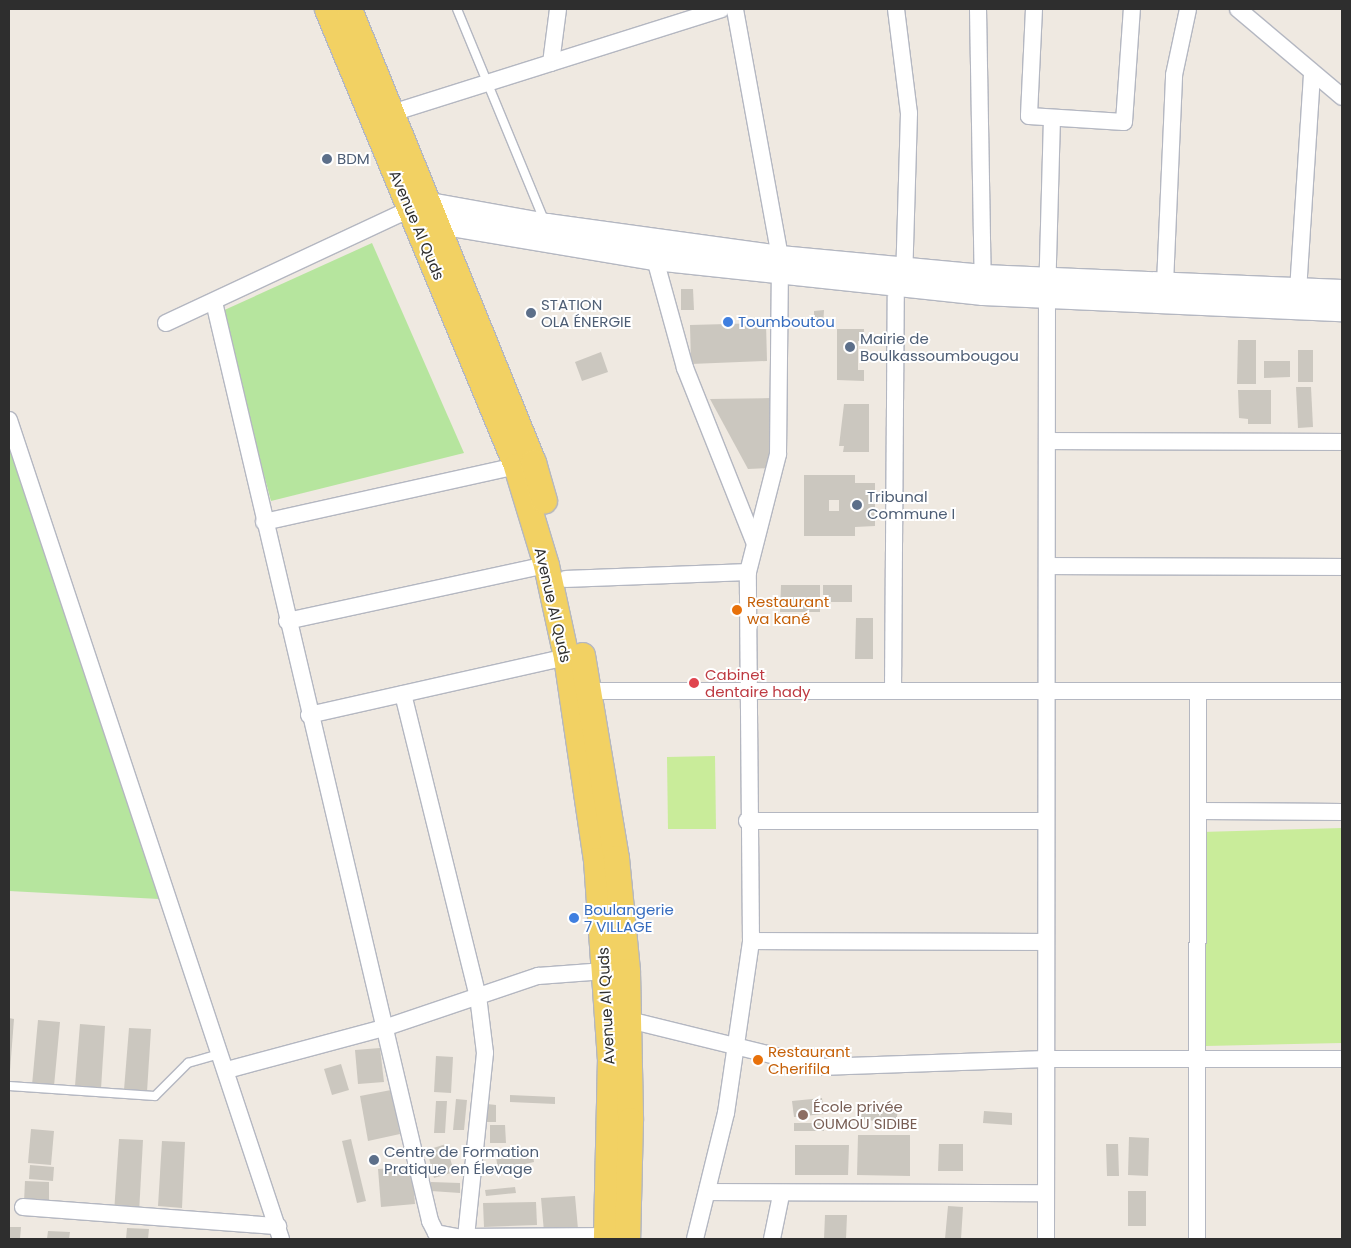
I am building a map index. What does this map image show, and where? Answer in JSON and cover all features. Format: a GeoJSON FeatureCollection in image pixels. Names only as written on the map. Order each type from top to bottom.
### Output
{"type":"FeatureCollection","features":[{"type":"Feature","properties":{"kind":"main road","name":"Avenue Al Quds"},"geometry":{"type":"LineString","coordinates":[[327,9],[419,214],[534,462],[566,579],[589,691],[616,858],[629,1020],[613,1238]]}},
{"type":"Feature","properties":{"kind":"main road","name":"Avenue Al Quds"},"geometry":{"type":"LineString","coordinates":[[349,9],[392,113],[419,214],[516,466],[546,565],[566,657],[596,860],[605,971],[610,1058],[613,1238]]}},
{"type":"Feature","properties":{"kind":"main road"},"geometry":{"type":"LineString","coordinates":[[419,214],[551,235],[780,265],[901,284],[1047,288],[1342,310]]}},
{"type":"Feature","properties":{"kind":"main road"},"geometry":{"type":"LineString","coordinates":[[551,235],[655,259],[780,265]]}},
{"type":"Feature","properties":{"kind":"main road"},"geometry":{"type":"LineString","coordinates":[[1047,288],[1165,284],[1298,291],[1342,291]]}},
{"type":"Feature","properties":{"kind":"street"},"geometry":{"type":"LineString","coordinates":[[550,63],[558,9]]}},
{"type":"Feature","properties":{"kind":"street"},"geometry":{"type":"LineString","coordinates":[[392,113],[550,63],[695,13],[721,9]]}},
{"type":"Feature","properties":{"kind":"street"},"geometry":{"type":"LineString","coordinates":[[695,1239],[726,1112],[732,1048],[751,942],[747,821],[748,572],[754,541],[767,507],[778,454],[780,265],[735,9]]}},
{"type":"Feature","properties":{"kind":"street"},"geometry":{"type":"LineString","coordinates":[[893,691],[901,284],[909,113],[896,9]]}},
{"type":"Feature","properties":{"kind":"street"},"geometry":{"type":"LineString","coordinates":[[978,9],[983,285]]}},
{"type":"Feature","properties":{"kind":"street"},"geometry":{"type":"LineString","coordinates":[[1034,9],[1029,116],[1124,122],[1132,9]]}},
{"type":"Feature","properties":{"kind":"street"},"geometry":{"type":"LineString","coordinates":[[1165,284],[1174,75],[1188,9]]}},
{"type":"Feature","properties":{"kind":"street"},"geometry":{"type":"LineString","coordinates":[[1238,9],[1342,97]]}},
{"type":"Feature","properties":{"kind":"street"},"geometry":{"type":"LineString","coordinates":[[1298,291],[1312,73]]}},
{"type":"Feature","properties":{"kind":"street"},"geometry":{"type":"LineString","coordinates":[[1046,1239],[1046,441],[1047,288],[1052,118]]}},
{"type":"Feature","properties":{"kind":"street"},"geometry":{"type":"LineString","coordinates":[[166,323],[419,214]]}},
{"type":"Feature","properties":{"kind":"street"},"geometry":{"type":"LineString","coordinates":[[655,259],[685,368],[754,541]]}},
{"type":"Feature","properties":{"kind":"street"},"geometry":{"type":"LineString","coordinates":[[214,302],[287,622],[430,1221],[444,1237],[613,1238]]}},
{"type":"Feature","properties":{"kind":"street"},"geometry":{"type":"LineString","coordinates":[[9,420],[222,1053],[279,1233],[23,1207]]}},
{"type":"Feature","properties":{"kind":"street"},"geometry":{"type":"LineString","coordinates":[[1046,441],[1342,442]]}},
{"type":"Feature","properties":{"kind":"street"},"geometry":{"type":"LineString","coordinates":[[264,522],[516,466]]}},
{"type":"Feature","properties":{"kind":"street"},"geometry":{"type":"LineString","coordinates":[[287,622],[546,565]]}},
{"type":"Feature","properties":{"kind":"street"},"geometry":{"type":"LineString","coordinates":[[1046,566],[1342,566]]}},
{"type":"Feature","properties":{"kind":"street"},"geometry":{"type":"LineString","coordinates":[[566,579],[748,572]]}},
{"type":"Feature","properties":{"kind":"street"},"geometry":{"type":"LineString","coordinates":[[309,715],[566,657]]}},
{"type":"Feature","properties":{"kind":"street"},"geometry":{"type":"LineString","coordinates":[[589,691],[1342,691]]}},
{"type":"Feature","properties":{"kind":"street"},"geometry":{"type":"LineString","coordinates":[[1197,1239],[1198,691]]}},
{"type":"Feature","properties":{"kind":"street"},"geometry":{"type":"LineString","coordinates":[[403,694],[478,996],[485,1053],[466,1238]]}},
{"type":"Feature","properties":{"kind":"street"},"geometry":{"type":"LineString","coordinates":[[1198,811],[1342,812]]}},
{"type":"Feature","properties":{"kind":"street"},"geometry":{"type":"LineString","coordinates":[[747,821],[1046,821]]}},
{"type":"Feature","properties":{"kind":"street"},"geometry":{"type":"LineString","coordinates":[[751,942],[1046,942]]}},
{"type":"Feature","properties":{"kind":"street"},"geometry":{"type":"LineString","coordinates":[[227,1070],[384,1028],[538,976],[605,971]]}},
{"type":"Feature","properties":{"kind":"street"},"geometry":{"type":"LineString","coordinates":[[629,1020],[732,1048],[820,1067],[1046,1059],[1342,1059]]}},
{"type":"Feature","properties":{"kind":"street"},"geometry":{"type":"LineString","coordinates":[[707,1192],[781,1195],[1046,1193]]}},
{"type":"Feature","properties":{"kind":"street"},"geometry":{"type":"LineString","coordinates":[[772,1239],[781,1195]]}},
{"type":"Feature","properties":{"kind":"lane"},"geometry":{"type":"LineString","coordinates":[[457,9],[551,235]]}},
{"type":"Feature","properties":{"kind":"lane"},"geometry":{"type":"LineString","coordinates":[[9,1086],[155,1096],[188,1063],[222,1053]]}},
{"type":"Feature","properties":{"kind":"green space"},"geometry":{"type":"Polygon","coordinates":[[[372,243],[464,453],[271,501],[220,312],[372,243]]]}},
{"type":"Feature","properties":{"kind":"green space"},"geometry":{"type":"Polygon","coordinates":[[[9,447],[159,899],[9,891],[9,447]]]}},
{"type":"Feature","properties":{"kind":"green space"},"geometry":{"type":"Polygon","coordinates":[[[715,756],[716,829],[668,829],[667,757],[715,756]]]}},
{"type":"Feature","properties":{"kind":"green space"},"geometry":{"type":"Polygon","coordinates":[[[1342,828],[1342,1043],[1206,1046],[1201,832],[1342,828]]]}},
{"type":"Feature","properties":{"kind":"building"},"geometry":{"type":"Polygon","coordinates":[[[681,289],[693,289],[694,310],[681,310],[681,289]]]}},
{"type":"Feature","properties":{"kind":"building"},"geometry":{"type":"Polygon","coordinates":[[[824,310],[823,326],[814,326],[814,311],[824,310]]]}},
{"type":"Feature","properties":{"kind":"building"},"geometry":{"type":"Polygon","coordinates":[[[766,323],[767,361],[691,364],[690,325],[766,323]]]}},
{"type":"Feature","properties":{"kind":"building"},"geometry":{"type":"Polygon","coordinates":[[[837,329],[864,329],[864,341],[858,341],[858,370],[864,370],[864,381],[837,380],[837,329]]]}},
{"type":"Feature","properties":{"kind":"building"},"geometry":{"type":"Polygon","coordinates":[[[1238,340],[1256,340],[1256,384],[1237,384],[1238,340]]]}},
{"type":"Feature","properties":{"kind":"building"},"geometry":{"type":"Polygon","coordinates":[[[1298,350],[1313,350],[1313,382],[1298,382],[1298,350]]]}},
{"type":"Feature","properties":{"kind":"building"},"geometry":{"type":"Polygon","coordinates":[[[601,352],[608,372],[582,381],[575,362],[601,352]]]}},
{"type":"Feature","properties":{"kind":"building"},"geometry":{"type":"Polygon","coordinates":[[[1264,361],[1290,361],[1290,377],[1264,378],[1264,361]]]}},
{"type":"Feature","properties":{"kind":"building"},"geometry":{"type":"Polygon","coordinates":[[[1296,387],[1311,387],[1313,427],[1298,428],[1296,387]]]}},
{"type":"Feature","properties":{"kind":"building"},"geometry":{"type":"Polygon","coordinates":[[[1238,390],[1271,390],[1271,424],[1248,424],[1248,419],[1239,418],[1238,390]]]}},
{"type":"Feature","properties":{"kind":"building"},"geometry":{"type":"Polygon","coordinates":[[[772,398],[772,468],[748,469],[710,399],[772,398]]]}},
{"type":"Feature","properties":{"kind":"building"},"geometry":{"type":"Polygon","coordinates":[[[844,404],[869,404],[869,452],[843,452],[844,446],[839,446],[844,404]]]}},
{"type":"Feature","properties":{"kind":"building","name":"Tribunal Commune I"},"geometry":{"type":"Polygon","coordinates":[[[804,475],[855,475],[855,483],[875,483],[875,526],[855,527],[855,536],[804,536],[804,475]],[[829,500],[829,511],[839,511],[839,500],[829,500]]]}},
{"type":"Feature","properties":{"kind":"building"},"geometry":{"type":"Polygon","coordinates":[[[781,585],[820,585],[820,612],[780,612],[781,585]]]}},
{"type":"Feature","properties":{"kind":"building"},"geometry":{"type":"Polygon","coordinates":[[[823,585],[852,585],[852,602],[823,602],[823,585]]]}},
{"type":"Feature","properties":{"kind":"building"},"geometry":{"type":"Polygon","coordinates":[[[856,618],[873,618],[873,659],[855,659],[856,618]]]}},
{"type":"Feature","properties":{"kind":"building"},"geometry":{"type":"Polygon","coordinates":[[[9,1018],[14,1019],[10,1071],[9,1071],[9,1018]]]}},
{"type":"Feature","properties":{"kind":"building"},"geometry":{"type":"Polygon","coordinates":[[[38,1020],[60,1022],[54,1086],[32,1085],[38,1020]]]}},
{"type":"Feature","properties":{"kind":"building"},"geometry":{"type":"Polygon","coordinates":[[[80,1024],[105,1026],[101,1089],[75,1086],[80,1024]]]}},
{"type":"Feature","properties":{"kind":"building"},"geometry":{"type":"Polygon","coordinates":[[[129,1028],[151,1029],[147,1092],[124,1090],[129,1028]]]}},
{"type":"Feature","properties":{"kind":"building"},"geometry":{"type":"Polygon","coordinates":[[[380,1048],[384,1082],[358,1084],[355,1050],[380,1048]]]}},
{"type":"Feature","properties":{"kind":"building"},"geometry":{"type":"Polygon","coordinates":[[[436,1056],[453,1057],[451,1093],[434,1092],[436,1056]]]}},
{"type":"Feature","properties":{"kind":"building"},"geometry":{"type":"Polygon","coordinates":[[[341,1064],[349,1090],[332,1095],[324,1069],[341,1064]]]}},
{"type":"Feature","properties":{"kind":"building"},"geometry":{"type":"Polygon","coordinates":[[[391,1090],[400,1134],[368,1141],[360,1096],[391,1090]]]}},
{"type":"Feature","properties":{"kind":"building"},"geometry":{"type":"Polygon","coordinates":[[[510,1095],[555,1097],[555,1104],[510,1102],[510,1095]]]}},
{"type":"Feature","properties":{"kind":"building"},"geometry":{"type":"Polygon","coordinates":[[[822,1098],[824,1114],[794,1117],[792,1101],[822,1098]]]}},
{"type":"Feature","properties":{"kind":"building"},"geometry":{"type":"Polygon","coordinates":[[[456,1099],[467,1100],[464,1130],[453,1130],[456,1099]]]}},
{"type":"Feature","properties":{"kind":"building"},"geometry":{"type":"Polygon","coordinates":[[[436,1101],[447,1101],[445,1133],[434,1133],[436,1101]]]}},
{"type":"Feature","properties":{"kind":"building"},"geometry":{"type":"Polygon","coordinates":[[[487,1104],[496,1105],[496,1122],[487,1122],[487,1104]]]}},
{"type":"Feature","properties":{"kind":"building"},"geometry":{"type":"Polygon","coordinates":[[[863,1104],[898,1109],[896,1124],[861,1119],[863,1104]]]}},
{"type":"Feature","properties":{"kind":"building"},"geometry":{"type":"Polygon","coordinates":[[[984,1111],[1012,1113],[1012,1125],[983,1123],[984,1111]]]}},
{"type":"Feature","properties":{"kind":"building"},"geometry":{"type":"Polygon","coordinates":[[[794,1123],[824,1123],[824,1131],[794,1131],[794,1123]]]}},
{"type":"Feature","properties":{"kind":"building"},"geometry":{"type":"Polygon","coordinates":[[[490,1125],[505,1125],[506,1143],[490,1143],[490,1125]]]}},
{"type":"Feature","properties":{"kind":"building"},"geometry":{"type":"Polygon","coordinates":[[[31,1129],[54,1131],[51,1165],[28,1163],[31,1129]]]}},
{"type":"Feature","properties":{"kind":"building"},"geometry":{"type":"Polygon","coordinates":[[[858,1135],[910,1135],[910,1176],[857,1175],[858,1135]]]}},
{"type":"Feature","properties":{"kind":"building"},"geometry":{"type":"Polygon","coordinates":[[[1129,1137],[1149,1138],[1148,1176],[1128,1175],[1129,1137]]]}},
{"type":"Feature","properties":{"kind":"building"},"geometry":{"type":"Polygon","coordinates":[[[119,1139],[143,1140],[139,1213],[114,1213],[119,1139]]]}},
{"type":"Feature","properties":{"kind":"building"},"geometry":{"type":"Polygon","coordinates":[[[351,1139],[366,1201],[357,1203],[342,1141],[351,1139]]]}},
{"type":"Feature","properties":{"kind":"building"},"geometry":{"type":"Polygon","coordinates":[[[162,1141],[185,1142],[182,1208],[158,1206],[162,1141]]]}},
{"type":"Feature","properties":{"kind":"building"},"geometry":{"type":"Polygon","coordinates":[[[446,1144],[454,1172],[434,1178],[427,1150],[446,1144]]]}},
{"type":"Feature","properties":{"kind":"building"},"geometry":{"type":"Polygon","coordinates":[[[939,1144],[963,1144],[963,1171],[938,1171],[939,1144]]]}},
{"type":"Feature","properties":{"kind":"building"},"geometry":{"type":"Polygon","coordinates":[[[1106,1144],[1118,1144],[1119,1176],[1107,1176],[1106,1144]]]}},
{"type":"Feature","properties":{"kind":"building"},"geometry":{"type":"Polygon","coordinates":[[[795,1145],[849,1145],[848,1175],[795,1175],[795,1145]]]}},
{"type":"Feature","properties":{"kind":"building"},"geometry":{"type":"Polygon","coordinates":[[[532,1150],[534,1162],[498,1170],[496,1157],[532,1150]]]}},
{"type":"Feature","properties":{"kind":"building"},"geometry":{"type":"Polygon","coordinates":[[[30,1165],[54,1167],[53,1181],[29,1179],[30,1165]]]}},
{"type":"Feature","properties":{"kind":"building"},"geometry":{"type":"Polygon","coordinates":[[[412,1167],[415,1204],[381,1207],[378,1169],[412,1167]]]}},
{"type":"Feature","properties":{"kind":"building"},"geometry":{"type":"Polygon","coordinates":[[[25,1181],[49,1182],[49,1202],[24,1202],[25,1181]]]}},
{"type":"Feature","properties":{"kind":"building"},"geometry":{"type":"Polygon","coordinates":[[[431,1182],[460,1183],[460,1193],[431,1191],[431,1182]]]}},
{"type":"Feature","properties":{"kind":"building"},"geometry":{"type":"Polygon","coordinates":[[[515,1187],[516,1193],[486,1196],[485,1190],[515,1187]]]}},
{"type":"Feature","properties":{"kind":"building"},"geometry":{"type":"Polygon","coordinates":[[[1128,1191],[1146,1191],[1146,1226],[1128,1226],[1128,1191]]]}},
{"type":"Feature","properties":{"kind":"building"},"geometry":{"type":"Polygon","coordinates":[[[575,1196],[578,1229],[544,1232],[541,1198],[575,1196]]]}},
{"type":"Feature","properties":{"kind":"building"},"geometry":{"type":"Polygon","coordinates":[[[536,1202],[537,1225],[484,1227],[483,1203],[536,1202]]]}},
{"type":"Feature","properties":{"kind":"building"},"geometry":{"type":"Polygon","coordinates":[[[948,1206],[963,1207],[961,1239],[945,1239],[948,1206]]]}},
{"type":"Feature","properties":{"kind":"building"},"geometry":{"type":"Polygon","coordinates":[[[825,1215],[847,1215],[846,1239],[824,1239],[825,1215]]]}},
{"type":"Feature","properties":{"kind":"building"},"geometry":{"type":"Polygon","coordinates":[[[9,1227],[21,1227],[20,1239],[9,1239],[9,1227]]]}},
{"type":"Feature","properties":{"kind":"building"},"geometry":{"type":"Polygon","coordinates":[[[127,1228],[149,1229],[148,1239],[126,1239],[127,1228]]]}},
{"type":"Feature","properties":{"kind":"building"},"geometry":{"type":"Polygon","coordinates":[[[48,1231],[70,1232],[69,1239],[47,1239],[48,1231]]]}},
{"type":"Feature","properties":{"kind":"place","name":"BDM"},"geometry":{"type":"Point","coordinates":[327,159]}},
{"type":"Feature","properties":{"kind":"place","name":"STATION OLA ÉNERGIE"},"geometry":{"type":"Point","coordinates":[531,313]}},
{"type":"Feature","properties":{"kind":"place","name":"Toumboutou"},"geometry":{"type":"Point","coordinates":[728,322]}},
{"type":"Feature","properties":{"kind":"place","name":"Mairie de Boulkassoumbougou"},"geometry":{"type":"Point","coordinates":[850,347]}},
{"type":"Feature","properties":{"kind":"place","name":"Tribunal Commune I"},"geometry":{"type":"Point","coordinates":[857,505]}},
{"type":"Feature","properties":{"kind":"place","name":"Restaurant wa kané"},"geometry":{"type":"Point","coordinates":[737,610]}},
{"type":"Feature","properties":{"kind":"place","name":"Cabinet dentaire hady"},"geometry":{"type":"Point","coordinates":[694,683]}},
{"type":"Feature","properties":{"kind":"place","name":"Boulangerie 7 VILLAGE"},"geometry":{"type":"Point","coordinates":[574,918]}},
{"type":"Feature","properties":{"kind":"place","name":"Restaurant Cherifila"},"geometry":{"type":"Point","coordinates":[758,1060]}},
{"type":"Feature","properties":{"kind":"place","name":"École privée OUMOU SIDIBE"},"geometry":{"type":"Point","coordinates":[803,1115]}},
{"type":"Feature","properties":{"kind":"place","name":"Centre de Formation Pratique en Élevage"},"geometry":{"type":"Point","coordinates":[374,1160]}}]}
